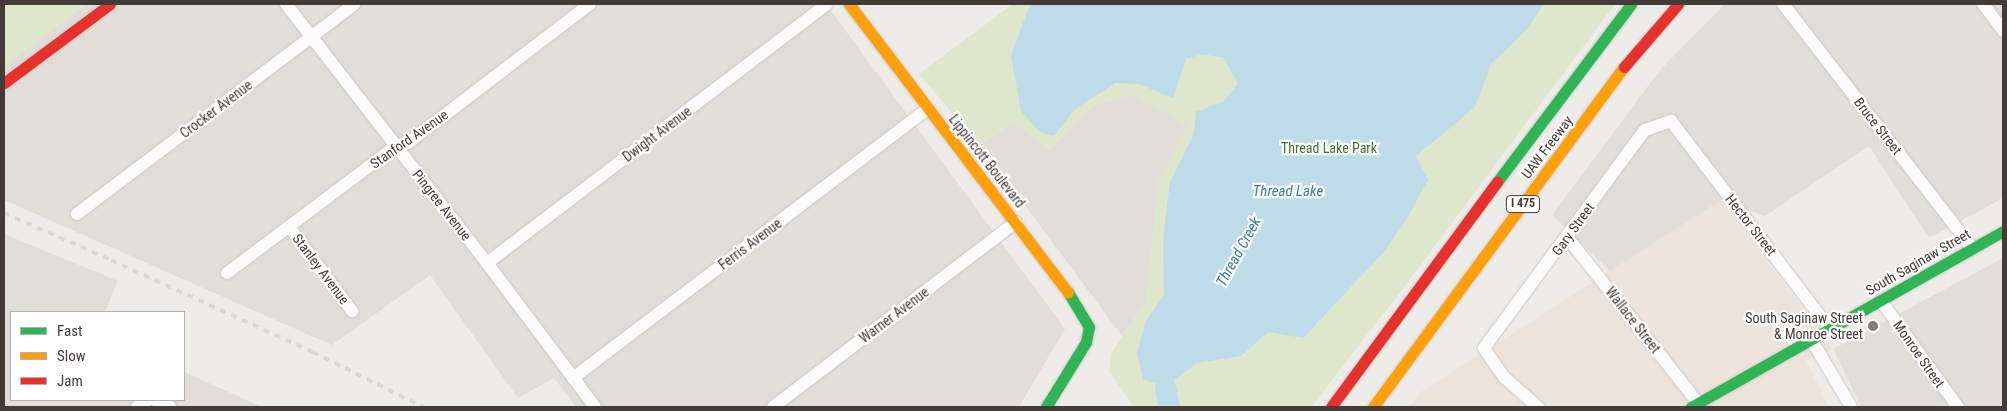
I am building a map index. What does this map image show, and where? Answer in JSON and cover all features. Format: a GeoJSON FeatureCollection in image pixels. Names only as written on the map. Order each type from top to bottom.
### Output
{"type":"FeatureCollection","features":[{"type":"Feature","properties":{"kind":"main road"},"geometry":{"type":"LineString","coordinates":[[4,83],[110,4]]}},
{"type":"Feature","properties":{"kind":"main road","name":"Lippincott Boulevard"},"geometry":{"type":"LineString","coordinates":[[848,4],[1073,298],[1089,327],[1086,342],[1046,407]]}},
{"type":"Feature","properties":{"kind":"main road","name":"UAW Freeway"},"geometry":{"type":"LineString","coordinates":[[1330,407],[1592,53],[1631,4]]}},
{"type":"Feature","properties":{"kind":"main road","name":"UAW Freeway"},"geometry":{"type":"LineString","coordinates":[[1372,407],[1634,54],[1678,4]]}},
{"type":"Feature","properties":{"kind":"main road","name":"South Saginaw Street"},"geometry":{"type":"LineString","coordinates":[[1695,405],[2003,231]]}},
{"type":"Feature","properties":{"kind":"street","name":"Pingree Avenue"},"geometry":{"type":"LineString","coordinates":[[286,4],[595,407]]}},
{"type":"Feature","properties":{"kind":"street","name":"Crocker Avenue"},"geometry":{"type":"LineString","coordinates":[[77,214],[355,4]]}},
{"type":"Feature","properties":{"kind":"street","name":"Stanford Avenue"},"geometry":{"type":"LineString","coordinates":[[227,273],[290,228],[396,146],[408,143],[590,4]]}},
{"type":"Feature","properties":{"kind":"street","name":"Dwight Avenue"},"geometry":{"type":"LineString","coordinates":[[487,264],[826,4]]}},
{"type":"Feature","properties":{"kind":"street","name":"Bruce Street"},"geometry":{"type":"LineString","coordinates":[[1783,4],[1972,248]]}},
{"type":"Feature","properties":{"kind":"street"},"geometry":{"type":"LineString","coordinates":[[1983,4],[2003,31]]}},
{"type":"Feature","properties":{"kind":"street","name":"Ferris Avenue"},"geometry":{"type":"LineString","coordinates":[[573,378],[928,109]]}},
{"type":"Feature","properties":{"kind":"street","name":"Gary Street"},"geometry":{"type":"LineString","coordinates":[[1538,407],[1504,377],[1484,348],[1645,130],[1671,121]]}},
{"type":"Feature","properties":{"kind":"street","name":"Hector Street"},"geometry":{"type":"LineString","coordinates":[[1671,121],[1830,328]]}},
{"type":"Feature","properties":{"kind":"street","name":"Warner Avenue"},"geometry":{"type":"LineString","coordinates":[[773,407],[1016,222]]}},
{"type":"Feature","properties":{"kind":"street","name":"Stanley Avenue"},"geometry":{"type":"LineString","coordinates":[[290,228],[352,311]]}},
{"type":"Feature","properties":{"kind":"street","name":"Wallace Street"},"geometry":{"type":"LineString","coordinates":[[1567,237],[1695,405]]}},
{"type":"Feature","properties":{"kind":"street","name":"Monroe Street"},"geometry":{"type":"LineString","coordinates":[[1881,301],[1958,407]]}},
{"type":"Feature","properties":{"kind":"street"},"geometry":{"type":"LineString","coordinates":[[1812,339],[1851,407]]}},
{"type":"Feature","properties":{"kind":"street"},"geometry":{"type":"LineString","coordinates":[[157,401],[170,407]]}},
{"type":"Feature","properties":{"kind":"shaded area"},"geometry":{"type":"Polygon","coordinates":[[[86,4],[826,4],[1065,329],[1019,407],[576,407],[554,378],[518,398],[430,275],[332,345],[4,200],[4,66],[86,4]]]}},
{"type":"Feature","properties":{"kind":"shaded area"},"geometry":{"type":"Polygon","coordinates":[[[1725,4],[2003,4],[2003,198],[1929,238],[1869,146],[1765,216],[1721,201],[1610,271],[1552,215],[1660,70],[1725,4]]]}},
{"type":"Feature","properties":{"kind":"shaded area"},"geometry":{"type":"Polygon","coordinates":[[[1132,94],[1188,126],[1158,183],[1146,302],[1122,336],[980,145],[1014,123],[1049,149],[1092,106],[1132,94]]]}},
{"type":"Feature","properties":{"kind":"shaded area"},"geometry":{"type":"Polygon","coordinates":[[[1721,200],[1833,349],[1806,361],[1829,407],[1409,407],[1421,392],[1721,200]]]}},
{"type":"Feature","properties":{"kind":"shaded area"},"geometry":{"type":"Polygon","coordinates":[[[4,234],[118,281],[105,311],[10,311],[10,401],[185,401],[185,372],[262,407],[4,407],[4,234]]]}},
{"type":"Feature","properties":{"kind":"shaded area"},"geometry":{"type":"Polygon","coordinates":[[[2003,258],[2003,407],[1861,407],[1833,349],[2003,258]]]}},
{"type":"Feature","properties":{"kind":"green space"},"geometry":{"type":"Polygon","coordinates":[[[4,4],[86,4],[4,66],[4,4]]]}},
{"type":"Feature","properties":{"kind":"green space","name":"Thread Lake"},"geometry":{"type":"Polygon","coordinates":[[[1013,4],[1615,4],[1404,287],[1311,407],[1134,407],[1109,371],[1111,353],[1146,302],[1158,183],[1187,126],[1131,94],[1092,106],[1048,149],[1014,123],[980,145],[919,74],[1013,4]]]}},
{"type":"Feature","properties":{"kind":"water","name":"Thread Lake"},"geometry":{"type":"Polygon","coordinates":[[[1030,4],[1544,4],[1526,30],[1491,64],[1475,107],[1416,156],[1428,180],[1406,220],[1384,252],[1303,338],[1268,332],[1241,356],[1197,363],[1165,387],[1143,379],[1137,353],[1146,321],[1164,295],[1163,240],[1170,182],[1194,133],[1196,112],[1224,101],[1238,84],[1224,58],[1202,54],[1186,59],[1173,98],[1139,84],[1115,83],[1075,109],[1054,136],[1040,132],[1021,111],[1011,56],[1030,4]]]}},
{"type":"Feature","properties":{"kind":"waterway","name":"Thread Creek"},"geometry":{"type":"LineString","coordinates":[[1165,387],[1169,407]]}},
{"type":"Feature","properties":{"kind":"railway"},"geometry":{"type":"LineString","coordinates":[[4,213],[313,352],[423,407]]}},
{"type":"Feature","properties":{"kind":"traffic: fast"},"geometry":{"type":"LineString","coordinates":[[1497,182],[1631,4]]}},
{"type":"Feature","properties":{"kind":"traffic: fast"},"geometry":{"type":"LineString","coordinates":[[1691,407],[2003,231]]}},
{"type":"Feature","properties":{"kind":"traffic: fast"},"geometry":{"type":"LineString","coordinates":[[1046,407],[1086,342],[1089,327],[1068,292]]}},
{"type":"Feature","properties":{"kind":"traffic: slow"},"geometry":{"type":"LineString","coordinates":[[849,4],[1068,292]]}},
{"type":"Feature","properties":{"kind":"traffic: slow"},"geometry":{"type":"LineString","coordinates":[[1373,407],[1624,67]]}},
{"type":"Feature","properties":{"kind":"traffic: jam"},"geometry":{"type":"LineString","coordinates":[[4,83],[110,4]]}},
{"type":"Feature","properties":{"kind":"traffic: jam"},"geometry":{"type":"LineString","coordinates":[[1624,67],[1678,4]]}},
{"type":"Feature","properties":{"kind":"traffic: jam"},"geometry":{"type":"LineString","coordinates":[[1331,407],[1497,182]]}},
{"type":"Feature","properties":{"kind":"place","name":"South Saginaw Street & Monroe Street"},"geometry":{"type":"Point","coordinates":[1873,326]}},
{"type":"Feature","properties":{"kind":"park label","name":"Thread Lake Park"},"geometry":{"type":"Point","coordinates":[1329,148]}}]}
